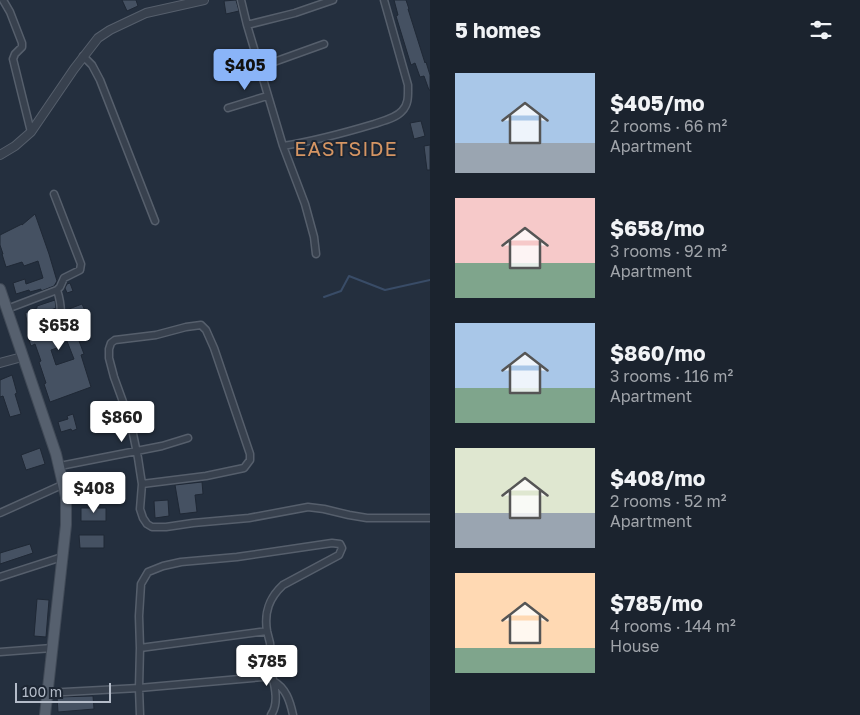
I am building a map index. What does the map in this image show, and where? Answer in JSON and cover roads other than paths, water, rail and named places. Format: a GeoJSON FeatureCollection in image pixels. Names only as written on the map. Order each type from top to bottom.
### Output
{"type":"FeatureCollection","features":[{"type":"Feature","properties":{"kind":"main road"},"geometry":{"type":"LineString","coordinates":[[0,289],[60,466],[64,484],[66,511],[45,715]]}},
{"type":"Feature","properties":{"kind":"street"},"geometry":{"type":"LineString","coordinates":[[3,0],[22,42],[22,47],[13,59],[31,132]]}},
{"type":"Feature","properties":{"kind":"street"},"geometry":{"type":"LineString","coordinates":[[0,154],[15,146],[31,132],[83,56],[98,38],[110,30],[146,13],[204,0]]}},
{"type":"Feature","properties":{"kind":"street"},"geometry":{"type":"LineString","coordinates":[[242,0],[247,25],[283,146],[305,204],[314,237],[316,254]]}},
{"type":"Feature","properties":{"kind":"street"},"geometry":{"type":"LineString","coordinates":[[247,25],[295,13],[332,0]]}},
{"type":"Feature","properties":{"kind":"street"},"geometry":{"type":"LineString","coordinates":[[283,146],[338,135],[386,120],[401,114],[406,107],[408,85],[384,0]]}},
{"type":"Feature","properties":{"kind":"street"},"geometry":{"type":"LineString","coordinates":[[260,67],[324,44]]}},
{"type":"Feature","properties":{"kind":"street"},"geometry":{"type":"LineString","coordinates":[[83,56],[92,65],[100,80],[155,221]]}},
{"type":"Feature","properties":{"kind":"street"},"geometry":{"type":"LineString","coordinates":[[228,108],[268,96]]}},
{"type":"Feature","properties":{"kind":"street"},"geometry":{"type":"LineString","coordinates":[[7,309],[57,290],[64,278],[80,270],[81,264],[54,194]]}},
{"type":"Feature","properties":{"kind":"street"},"geometry":{"type":"LineString","coordinates":[[57,290],[62,308],[60,323]]}},
{"type":"Feature","properties":{"kind":"street"},"geometry":{"type":"LineString","coordinates":[[142,484],[206,476],[244,468],[250,460],[250,454],[214,348],[206,330],[201,324],[156,336],[115,340],[109,349],[109,358],[114,377],[131,424],[137,451],[142,484],[140,509],[147,524],[152,527],[166,528],[193,523],[249,518],[308,508],[324,508],[367,518],[430,518]]}},
{"type":"Feature","properties":{"kind":"street"},"geometry":{"type":"LineString","coordinates":[[0,363],[22,357]]}},
{"type":"Feature","properties":{"kind":"street"},"geometry":{"type":"LineString","coordinates":[[60,466],[162,446],[188,438]]}},
{"type":"Feature","properties":{"kind":"street"},"geometry":{"type":"LineString","coordinates":[[0,513],[64,484]]}},
{"type":"Feature","properties":{"kind":"street"},"geometry":{"type":"LineString","coordinates":[[140,715],[138,616],[142,584],[148,572],[163,566],[182,562],[237,557],[332,543],[340,544],[342,548],[339,554],[288,582],[276,592],[269,603],[267,632],[270,641],[272,678],[276,698],[275,707],[271,715]]}},
{"type":"Feature","properties":{"kind":"street"},"geometry":{"type":"LineString","coordinates":[[0,577],[62,557]]}},
{"type":"Feature","properties":{"kind":"street"},"geometry":{"type":"LineString","coordinates":[[140,648],[267,632]]}},
{"type":"Feature","properties":{"kind":"street"},"geometry":{"type":"LineString","coordinates":[[0,652],[52,648]]}},
{"type":"Feature","properties":{"kind":"street"},"geometry":{"type":"LineString","coordinates":[[46,693],[139,688],[263,677],[272,678],[283,689],[293,715]]}},
{"type":"Feature","properties":{"kind":"waterway"},"geometry":{"type":"LineString","coordinates":[[324,297],[341,291],[349,276],[385,290],[430,280]]}},
{"type":"Feature","properties":{"kind":"district","name":"EASTSIDE"},"geometry":{"type":"Point","coordinates":[346,148]}}]}
